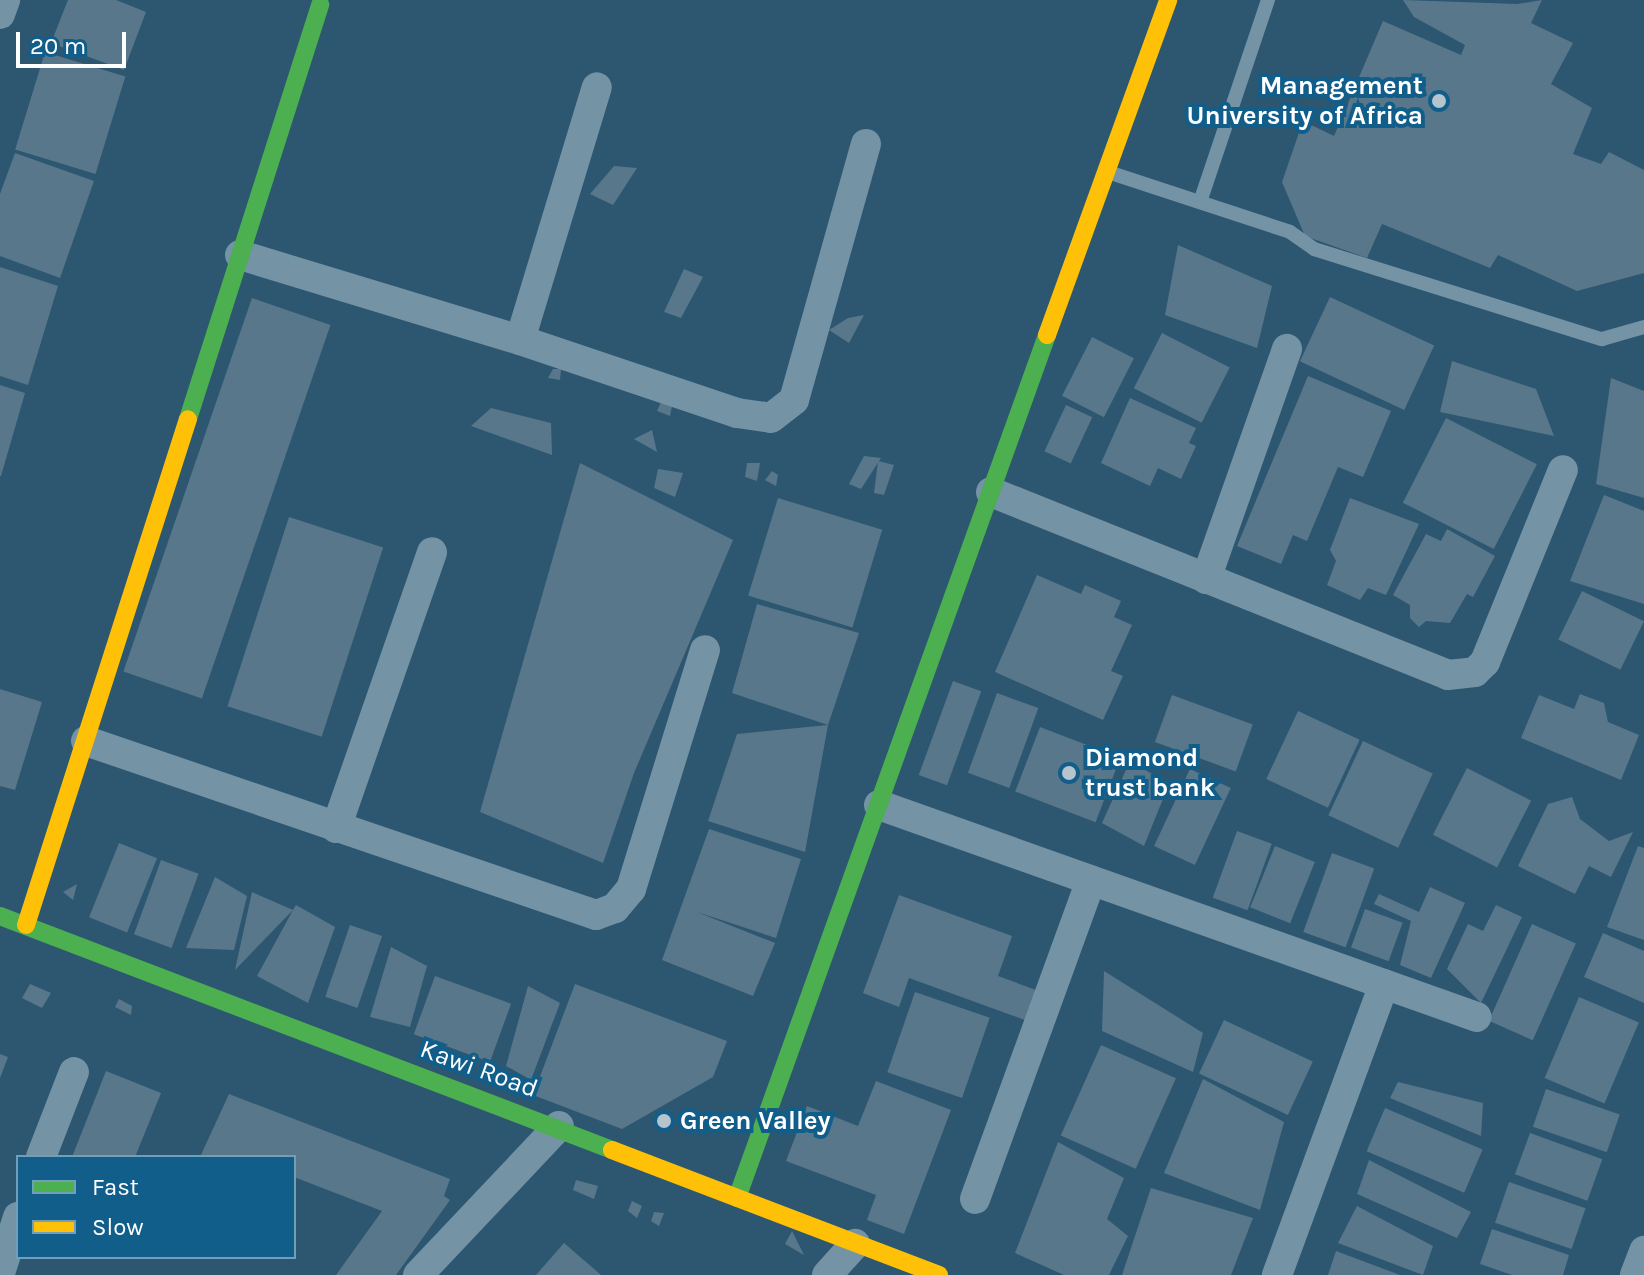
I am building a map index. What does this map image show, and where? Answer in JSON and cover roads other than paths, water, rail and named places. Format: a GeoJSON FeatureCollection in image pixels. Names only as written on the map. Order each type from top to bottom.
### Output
{"type":"FeatureCollection","features":[{"type":"Feature","properties":{"kind":"street"},"geometry":{"type":"LineString","coordinates":[[0,14],[5,0]]}},
{"type":"Feature","properties":{"kind":"street"},"geometry":{"type":"LineString","coordinates":[[737,1198],[1168,0]]}},
{"type":"Feature","properties":{"kind":"street"},"geometry":{"type":"LineString","coordinates":[[26,925],[320,5]]}},
{"type":"Feature","properties":{"kind":"street"},"geometry":{"type":"LineString","coordinates":[[520,340],[597,87]]}},
{"type":"Feature","properties":{"kind":"street"},"geometry":{"type":"LineString","coordinates":[[240,255],[520,340],[737,413],[781,414],[794,400],[866,144]]}},
{"type":"Feature","properties":{"kind":"street"},"geometry":{"type":"LineString","coordinates":[[1206,579],[1287,349]]}},
{"type":"Feature","properties":{"kind":"street"},"geometry":{"type":"LineString","coordinates":[[991,492],[1448,675],[1475,672],[1496,640],[1563,470]]}},
{"type":"Feature","properties":{"kind":"street"},"geometry":{"type":"LineString","coordinates":[[336,828],[432,552]]}},
{"type":"Feature","properties":{"kind":"street"},"geometry":{"type":"LineString","coordinates":[[86,741],[596,915],[615,908],[631,889],[705,650]]}},
{"type":"Feature","properties":{"kind":"street"},"geometry":{"type":"LineString","coordinates":[[879,805],[1477,1017]]}},
{"type":"Feature","properties":{"kind":"street"},"geometry":{"type":"LineString","coordinates":[[975,1199],[1091,880]]}},
{"type":"Feature","properties":{"kind":"street","name":"Kawi Road"},"geometry":{"type":"LineString","coordinates":[[0,916],[559,1126],[939,1275]]}},
{"type":"Feature","properties":{"kind":"street"},"geometry":{"type":"LineString","coordinates":[[1277,1275],[1384,984]]}},
{"type":"Feature","properties":{"kind":"street"},"geometry":{"type":"LineString","coordinates":[[42,1155],[74,1072]]}},
{"type":"Feature","properties":{"kind":"street"},"geometry":{"type":"LineString","coordinates":[[418,1275],[559,1126]]}},
{"type":"Feature","properties":{"kind":"street"},"geometry":{"type":"LineString","coordinates":[[0,1273],[16,1223]]}},
{"type":"Feature","properties":{"kind":"street"},"geometry":{"type":"LineString","coordinates":[[827,1275],[855,1244]]}},
{"type":"Feature","properties":{"kind":"street"},"geometry":{"type":"LineString","coordinates":[[1635,1275],[1644,1251]]}},
{"type":"Feature","properties":{"kind":"lane"},"geometry":{"type":"LineString","coordinates":[[1200,202],[1268,0]]}},
{"type":"Feature","properties":{"kind":"lane"},"geometry":{"type":"LineString","coordinates":[[1107,172],[1290,232],[1314,249],[1602,339],[1644,327]]}},
{"type":"Feature","properties":{"kind":"place","name":"Management University of Africa"},"geometry":{"type":"Point","coordinates":[1439,101]}},
{"type":"Feature","properties":{"kind":"place","name":"Diamond trust bank"},"geometry":{"type":"Point","coordinates":[1069,773]}},
{"type":"Feature","properties":{"kind":"place","name":"Green Valley"},"geometry":{"type":"Point","coordinates":[664,1121]}}]}
